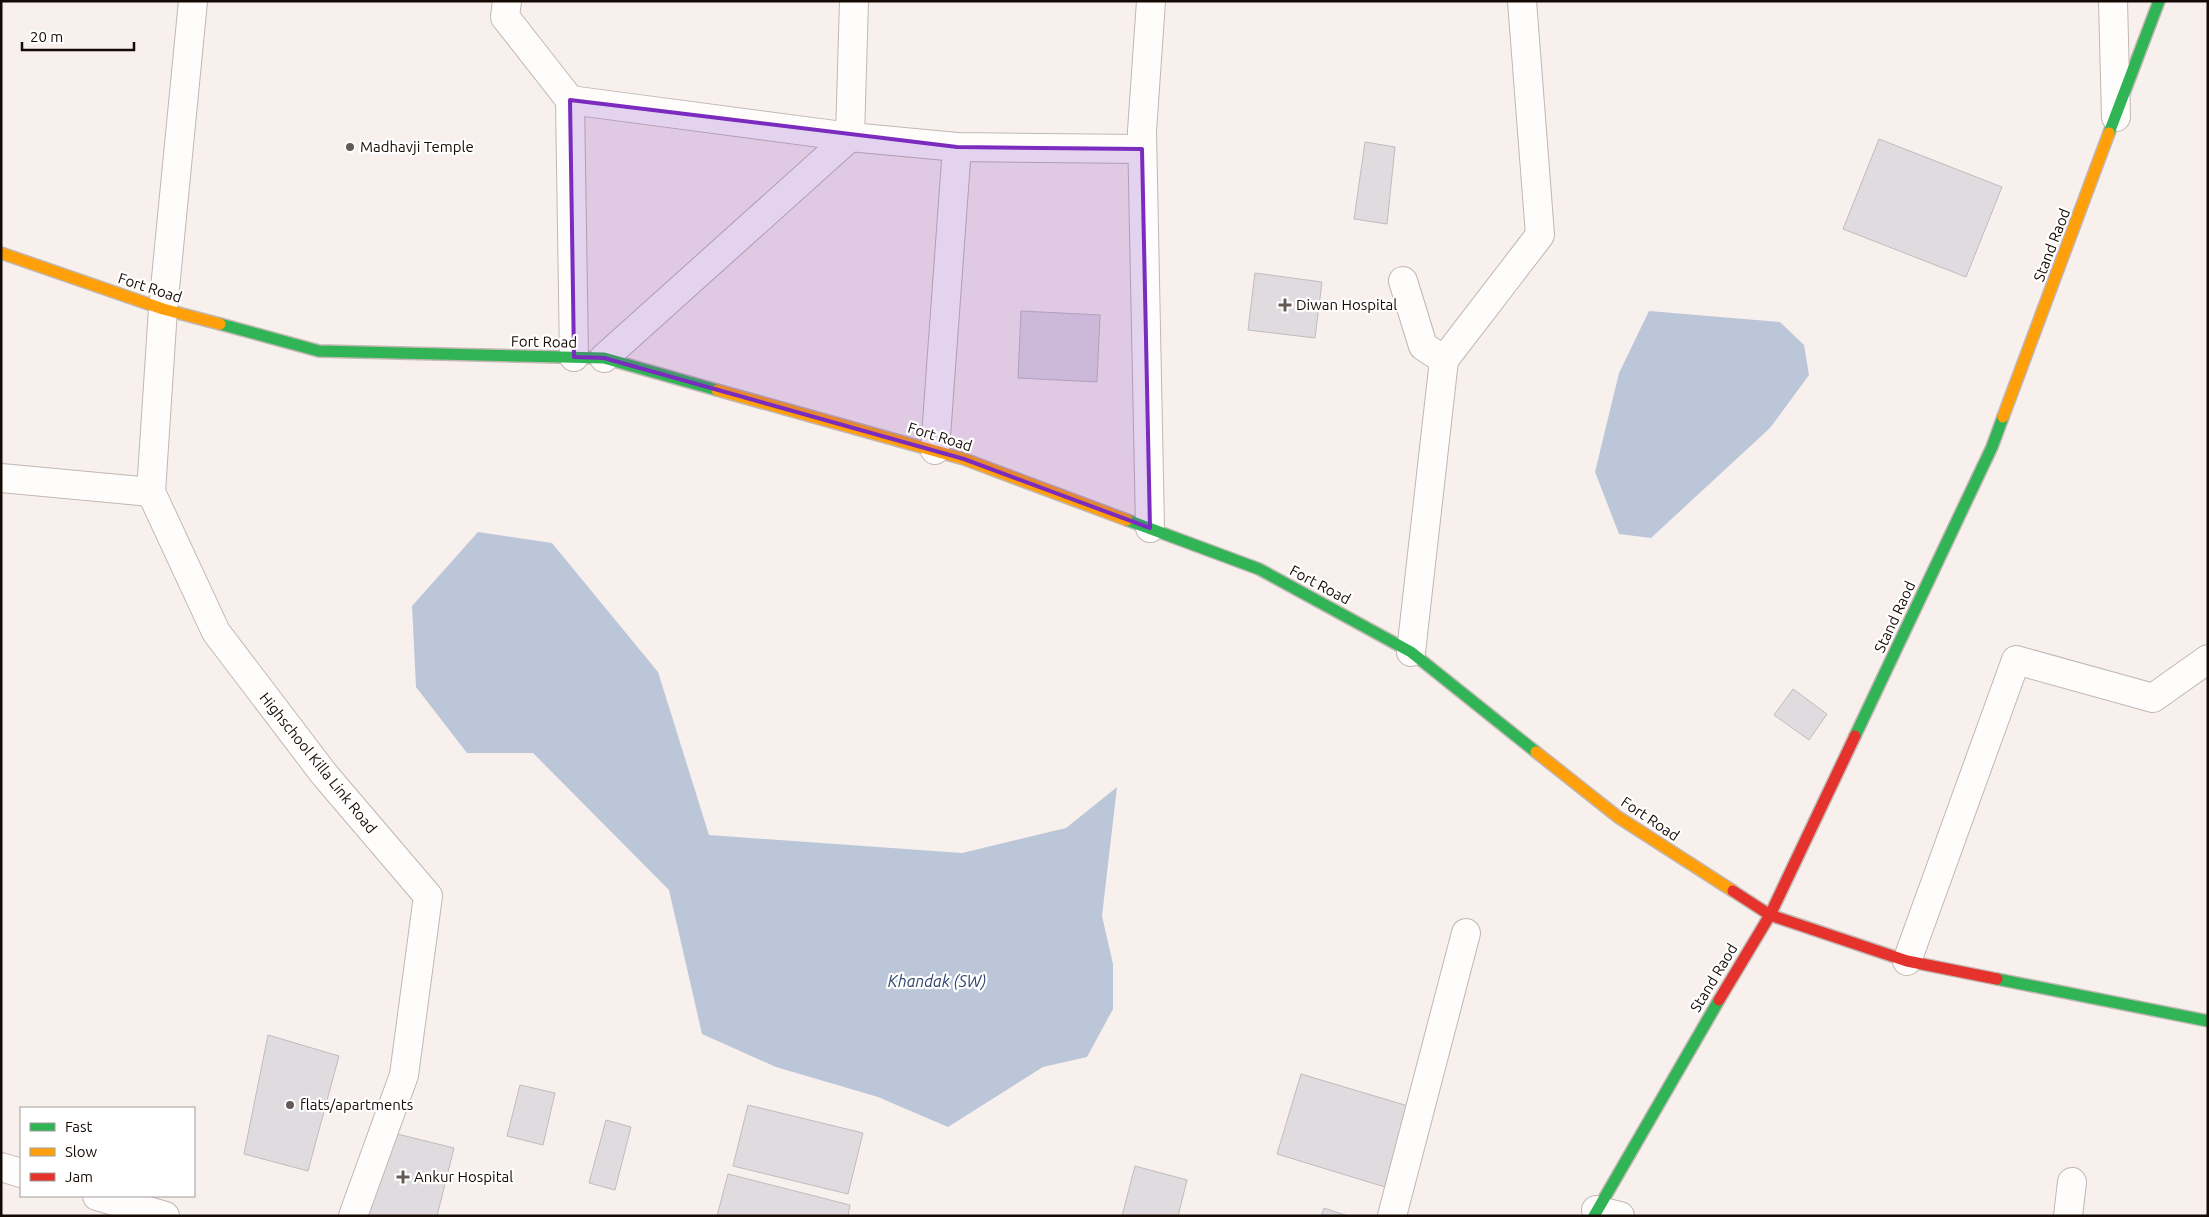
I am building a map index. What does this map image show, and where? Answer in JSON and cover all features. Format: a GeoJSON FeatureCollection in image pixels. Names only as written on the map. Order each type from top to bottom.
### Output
{"type":"FeatureCollection","features":[{"type":"Feature","properties":{"kind":"street","name":"Highschool Killa Link Road"},"geometry":{"type":"LineString","coordinates":[[194,1],[163,309],[151,492],[216,632],[324,774],[428,896],[404,1075],[353,1216]]}},
{"type":"Feature","properties":{"kind":"street"},"geometry":{"type":"LineString","coordinates":[[507,1],[505,17],[570,100],[574,357]]}},
{"type":"Feature","properties":{"kind":"street"},"geometry":{"type":"LineString","coordinates":[[604,358],[850,137],[854,1]]}},
{"type":"Feature","properties":{"kind":"street"},"geometry":{"type":"LineString","coordinates":[[1150,528],[1142,149],[1151,1]]}},
{"type":"Feature","properties":{"kind":"street"},"geometry":{"type":"LineString","coordinates":[[2113,1],[2116,117]]}},
{"type":"Feature","properties":{"kind":"street","name":"Stand Raod"},"geometry":{"type":"LineString","coordinates":[[1603,1214],[1726,986],[1770,915],[1992,446],[2160,1]]}},
{"type":"Feature","properties":{"kind":"street"},"geometry":{"type":"LineString","coordinates":[[1411,652],[1444,360],[1540,235],[1515,3]]}},
{"type":"Feature","properties":{"kind":"street"},"geometry":{"type":"LineString","coordinates":[[570,100],[850,137],[957,148],[1142,149]]}},
{"type":"Feature","properties":{"kind":"street"},"geometry":{"type":"LineString","coordinates":[[935,450],[957,148]]}},
{"type":"Feature","properties":{"kind":"street","name":"Fort Road"},"geometry":{"type":"LineString","coordinates":[[1,253],[163,309],[319,351],[604,358],[964,458],[1258,569],[1411,652],[1618,817],[1770,915],[1907,961],[2208,1021]]}},
{"type":"Feature","properties":{"kind":"street"},"geometry":{"type":"LineString","coordinates":[[1403,280],[1423,346],[1444,360]]}},
{"type":"Feature","properties":{"kind":"street"},"geometry":{"type":"LineString","coordinates":[[1,478],[151,492]]}},
{"type":"Feature","properties":{"kind":"street"},"geometry":{"type":"LineString","coordinates":[[1907,961],[2016,660],[2153,698],[2208,659]]}},
{"type":"Feature","properties":{"kind":"street"},"geometry":{"type":"LineString","coordinates":[[1392,1216],[1466,933]]}},
{"type":"Feature","properties":{"kind":"street"},"geometry":{"type":"LineString","coordinates":[[1,1167],[20,1173]]}},
{"type":"Feature","properties":{"kind":"street"},"geometry":{"type":"LineString","coordinates":[[2068,1216],[2072,1182]]}},
{"type":"Feature","properties":{"kind":"street"},"geometry":{"type":"LineString","coordinates":[[101,1197],[164,1216]]}},
{"type":"Feature","properties":{"kind":"highlighted area"},"geometry":{"type":"Polygon","coordinates":[[[570,100],[957,147],[1142,149],[1150,528],[964,459],[604,358],[574,357],[570,100]]]}},
{"type":"Feature","properties":{"kind":"water"},"geometry":{"type":"Polygon","coordinates":[[[1649,311],[1780,322],[1804,345],[1809,375],[1770,428],[1651,538],[1619,534],[1595,472],[1619,373],[1649,311]]]}},
{"type":"Feature","properties":{"kind":"water","name":"Khandak (SW)"},"geometry":{"type":"Polygon","coordinates":[[[478,532],[552,543],[658,672],[709,835],[962,853],[1066,828],[1117,787],[1102,916],[1113,964],[1113,1009],[1087,1057],[1043,1067],[948,1127],[878,1097],[776,1067],[702,1034],[669,890],[533,753],[467,753],[416,687],[412,606],[478,532]]]}},
{"type":"Feature","properties":{"kind":"building"},"geometry":{"type":"Polygon","coordinates":[[[1879,139],[2002,187],[1966,277],[1843,229],[1879,139]]]}},
{"type":"Feature","properties":{"kind":"building"},"geometry":{"type":"Polygon","coordinates":[[[1365,142],[1395,147],[1387,224],[1354,219],[1365,142]]]}},
{"type":"Feature","properties":{"kind":"building"},"geometry":{"type":"Polygon","coordinates":[[[1255,273],[1322,282],[1315,338],[1248,330],[1255,273]]]}},
{"type":"Feature","properties":{"kind":"building"},"geometry":{"type":"Polygon","coordinates":[[[1021,311],[1100,315],[1097,382],[1018,378],[1021,311]]]}},
{"type":"Feature","properties":{"kind":"building"},"geometry":{"type":"Polygon","coordinates":[[[1793,689],[1827,714],[1809,740],[1774,715],[1793,689]]]}},
{"type":"Feature","properties":{"kind":"building","name":"flats/apartments"},"geometry":{"type":"Polygon","coordinates":[[[268,1035],[339,1056],[308,1171],[244,1154],[268,1035]]]}},
{"type":"Feature","properties":{"kind":"building"},"geometry":{"type":"Polygon","coordinates":[[[1301,1074],[1408,1106],[1385,1187],[1277,1154],[1301,1074]]]}},
{"type":"Feature","properties":{"kind":"building"},"geometry":{"type":"Polygon","coordinates":[[[520,1085],[555,1093],[543,1145],[507,1136],[520,1085]]]}},
{"type":"Feature","properties":{"kind":"building"},"geometry":{"type":"Polygon","coordinates":[[[748,1105],[863,1133],[848,1194],[733,1166],[748,1105]]]}},
{"type":"Feature","properties":{"kind":"building"},"geometry":{"type":"Polygon","coordinates":[[[606,1120],[631,1127],[615,1190],[589,1183],[606,1120]]]}},
{"type":"Feature","properties":{"kind":"building"},"geometry":{"type":"Polygon","coordinates":[[[389,1132],[454,1148],[437,1216],[368,1216],[389,1132]]]}},
{"type":"Feature","properties":{"kind":"building"},"geometry":{"type":"Polygon","coordinates":[[[1135,1166],[1187,1180],[1178,1216],[1122,1216],[1135,1166]]]}},
{"type":"Feature","properties":{"kind":"building"},"geometry":{"type":"Polygon","coordinates":[[[728,1174],[850,1205],[848,1216],[717,1216],[728,1174]]]}},
{"type":"Feature","properties":{"kind":"building"},"geometry":{"type":"Polygon","coordinates":[[[1324,1208],[1348,1216],[1321,1216],[1324,1208]]]}},
{"type":"Feature","properties":{"kind":"traffic: fast"},"geometry":{"type":"LineString","coordinates":[[2109,133],[2159,1]]}},
{"type":"Feature","properties":{"kind":"traffic: fast"},"geometry":{"type":"LineString","coordinates":[[220,324],[319,351],[604,358],[717,390]]}},
{"type":"Feature","properties":{"kind":"traffic: fast"},"geometry":{"type":"LineString","coordinates":[[1855,736],[1992,447],[2003,417]]}},
{"type":"Feature","properties":{"kind":"traffic: fast"},"geometry":{"type":"LineString","coordinates":[[1127,520],[1259,569],[1411,652],[1536,752]]}},
{"type":"Feature","properties":{"kind":"traffic: fast"},"geometry":{"type":"LineString","coordinates":[[1997,979],[2208,1021]]}},
{"type":"Feature","properties":{"kind":"traffic: fast"},"geometry":{"type":"LineString","coordinates":[[1594,1216],[1719,1000]]}},
{"type":"Feature","properties":{"kind":"traffic: slow"},"geometry":{"type":"LineString","coordinates":[[2003,417],[2109,133]]}},
{"type":"Feature","properties":{"kind":"traffic: slow"},"geometry":{"type":"LineString","coordinates":[[1,253],[163,309],[220,324]]}},
{"type":"Feature","properties":{"kind":"traffic: slow"},"geometry":{"type":"LineString","coordinates":[[717,390],[964,459],[1127,520]]}},
{"type":"Feature","properties":{"kind":"traffic: slow"},"geometry":{"type":"LineString","coordinates":[[1536,752],[1618,817],[1733,891]]}},
{"type":"Feature","properties":{"kind":"traffic: jam"},"geometry":{"type":"LineString","coordinates":[[1719,1000],[1770,915],[1855,736]]}},
{"type":"Feature","properties":{"kind":"traffic: jam"},"geometry":{"type":"LineString","coordinates":[[1733,891],[1770,915],[1907,961],[1997,979]]}},
{"type":"Feature","properties":{"kind":"place","name":"Madhavji Temple"},"geometry":{"type":"Point","coordinates":[350,147]}},
{"type":"Feature","properties":{"kind":"place","name":"Diwan Hospital"},"geometry":{"type":"Point","coordinates":[1285,305]}},
{"type":"Feature","properties":{"kind":"place","name":"flats/apartments"},"geometry":{"type":"Point","coordinates":[290,1105]}},
{"type":"Feature","properties":{"kind":"place","name":"Ankur Hospital"},"geometry":{"type":"Point","coordinates":[403,1177]}}]}
